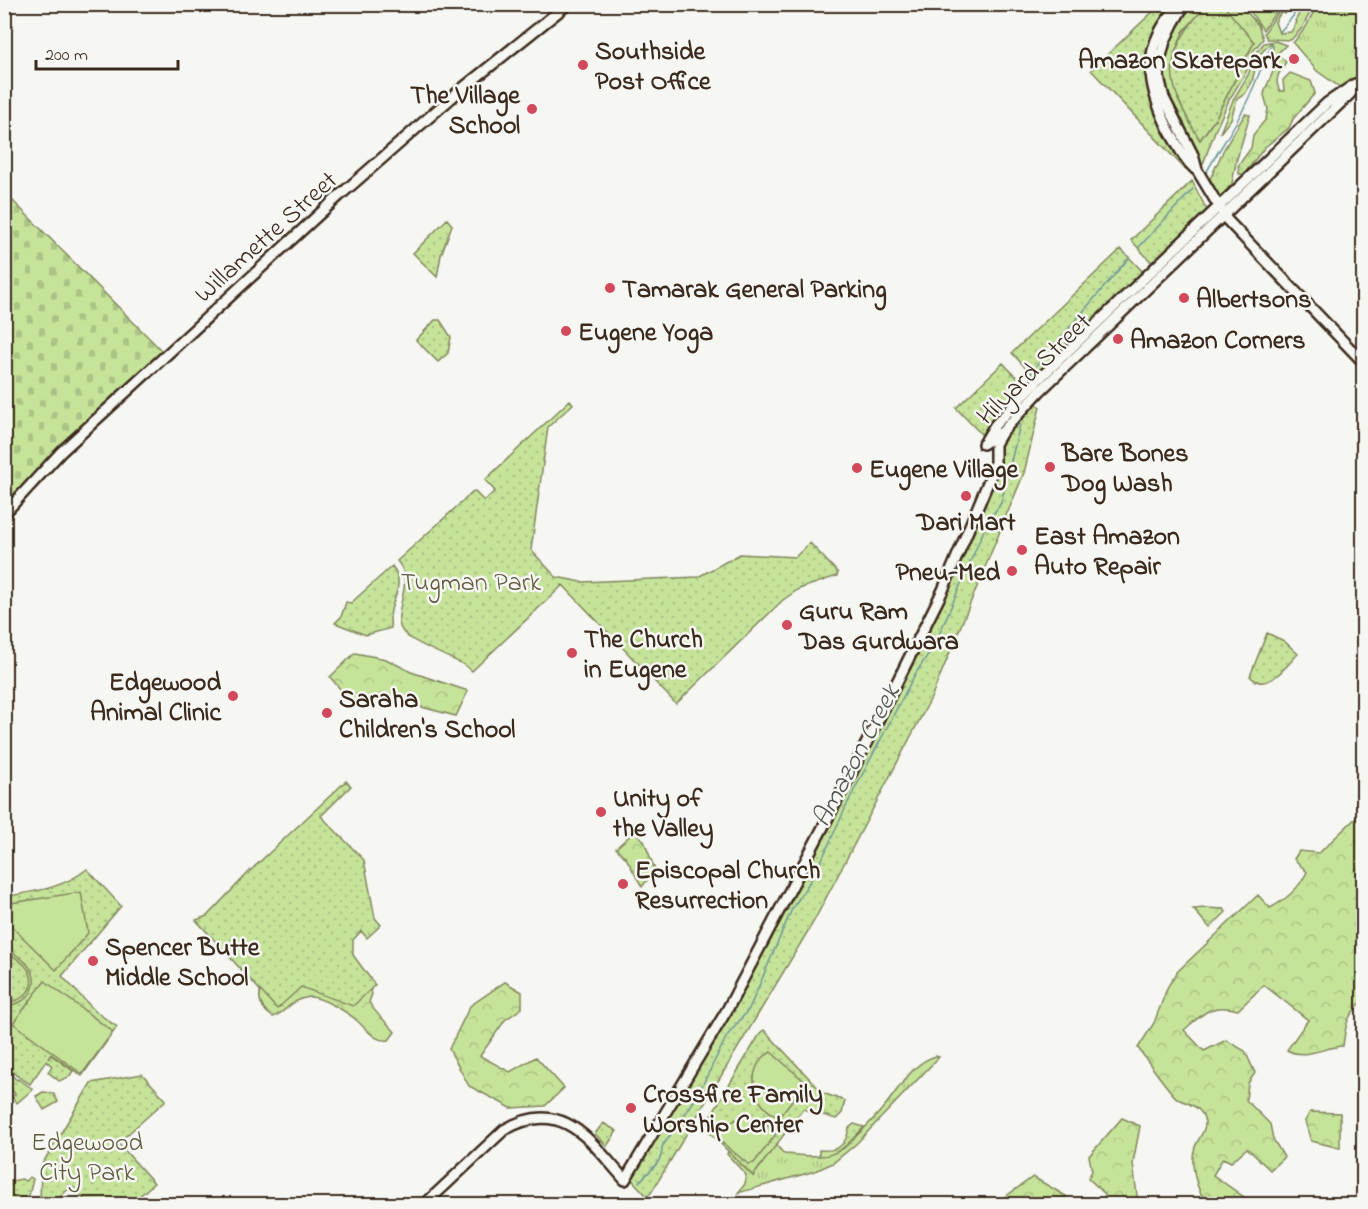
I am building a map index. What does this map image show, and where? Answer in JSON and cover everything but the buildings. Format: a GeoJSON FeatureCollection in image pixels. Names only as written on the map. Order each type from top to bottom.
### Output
{"type":"FeatureCollection","features":[{"type":"Feature","properties":{"kind":"main road","name":"Willamette Street"},"geometry":{"type":"LineString","coordinates":[[4,514],[61,452],[339,196],[458,92],[568,4]]}},
{"type":"Feature","properties":{"kind":"main road"},"geometry":{"type":"LineString","coordinates":[[1181,4],[1166,20],[1160,32],[1154,47],[1150,78],[1164,120],[1185,159],[1197,170]]}},
{"type":"Feature","properties":{"kind":"main road"},"geometry":{"type":"LineString","coordinates":[[1185,4],[1165,41],[1159,76],[1164,98],[1193,155],[1197,170],[1221,212],[1364,363]]}},
{"type":"Feature","properties":{"kind":"main road","name":"Hilyard Street"},"geometry":{"type":"LineString","coordinates":[[983,444],[995,425],[1034,384],[1350,94],[1361,80]]}},
{"type":"Feature","properties":{"kind":"main road","name":"Hilyard Street"},"geometry":{"type":"LineString","coordinates":[[983,444],[1002,432],[1221,212]]}},
{"type":"Feature","properties":{"kind":"main road"},"geometry":{"type":"LineString","coordinates":[[425,1204],[504,1130],[533,1119],[557,1120],[574,1127],[625,1180],[727,1010],[881,715],[943,590],[992,473],[995,444],[1002,432]]}},
{"type":"Feature","properties":{"kind":"main road"},"geometry":{"type":"LineString","coordinates":[[983,444],[995,459]]}},
{"type":"Feature","properties":{"kind":"green space"},"geometry":{"type":"Polygon","coordinates":[[[1207,4],[1223,5],[1254,42],[1215,119],[1200,140],[1180,102],[1174,86],[1172,70],[1174,55],[1181,40],[1191,23],[1207,4]]]}},
{"type":"Feature","properties":{"kind":"green space"},"geometry":{"type":"Polygon","coordinates":[[[1248,4],[1281,5],[1263,30],[1248,4]]]}},
{"type":"Feature","properties":{"kind":"green space"},"geometry":{"type":"Polygon","coordinates":[[[1160,5],[1176,5],[1151,48],[1171,138],[1187,168],[1185,169],[1091,70],[1160,5]]]}},
{"type":"Feature","properties":{"kind":"green space"},"geometry":{"type":"Polygon","coordinates":[[[1193,5],[1207,5],[1183,32],[1175,53],[1178,100],[1200,140],[1215,119],[1254,42],[1225,8],[1229,5],[1246,11],[1258,25],[1263,39],[1253,51],[1246,72],[1229,100],[1202,167],[1171,105],[1165,86],[1163,66],[1167,46],[1176,26],[1193,5]]]}},
{"type":"Feature","properties":{"kind":"green space"},"geometry":{"type":"Polygon","coordinates":[[[1283,5],[1291,5],[1285,14],[1281,12],[1275,22],[1279,33],[1291,32],[1304,5],[1314,5],[1302,28],[1291,40],[1267,39],[1264,33],[1283,5]]]}},
{"type":"Feature","properties":{"kind":"green space"},"geometry":{"type":"Polygon","coordinates":[[[1317,5],[1363,5],[1363,71],[1341,88],[1317,71],[1293,43],[1306,27],[1317,5]]]}},
{"type":"Feature","properties":{"kind":"green space"},"geometry":{"type":"Polygon","coordinates":[[[1275,41],[1286,45],[1272,63],[1273,46],[1271,43],[1258,56],[1252,82],[1245,94],[1237,99],[1231,119],[1220,133],[1256,53],[1264,43],[1275,41]]]}},
{"type":"Feature","properties":{"kind":"green space"},"geometry":{"type":"Polygon","coordinates":[[[1280,56],[1286,62],[1277,79],[1280,91],[1284,91],[1283,80],[1290,73],[1311,81],[1315,93],[1293,119],[1289,128],[1265,147],[1244,174],[1239,174],[1238,166],[1251,148],[1253,135],[1266,119],[1268,109],[1265,90],[1280,56]]]}},
{"type":"Feature","properties":{"kind":"green space"},"geometry":{"type":"Polygon","coordinates":[[[1245,114],[1250,115],[1232,184],[1220,197],[1210,179],[1224,149],[1245,114]]]}},
{"type":"Feature","properties":{"kind":"green space"},"geometry":{"type":"Polygon","coordinates":[[[1192,181],[1208,212],[1154,265],[1131,240],[1192,181]]]}},
{"type":"Feature","properties":{"kind":"green space"},"geometry":{"type":"Polygon","coordinates":[[[5,193],[162,351],[95,415],[59,445],[5,506],[5,193]]]}},
{"type":"Feature","properties":{"kind":"green space"},"geometry":{"type":"Polygon","coordinates":[[[447,219],[452,225],[441,255],[437,277],[413,253],[447,219]]]}},
{"type":"Feature","properties":{"kind":"green space"},"geometry":{"type":"Polygon","coordinates":[[[1121,249],[1145,274],[1035,378],[1012,353],[1121,249]]]}},
{"type":"Feature","properties":{"kind":"green space"},"geometry":{"type":"Polygon","coordinates":[[[435,320],[440,320],[451,337],[448,353],[438,362],[416,340],[435,320]]]}},
{"type":"Feature","properties":{"kind":"green space"},"geometry":{"type":"Polygon","coordinates":[[[1003,363],[1026,387],[1024,392],[981,434],[956,408],[1003,363]]]}},
{"type":"Feature","properties":{"kind":"green space","name":"Tugman Park"},"geometry":{"type":"Polygon","coordinates":[[[570,400],[573,404],[548,427],[531,550],[556,577],[582,582],[698,577],[740,554],[795,557],[810,543],[838,573],[837,576],[799,589],[783,600],[676,704],[563,585],[472,671],[413,640],[401,629],[399,620],[405,580],[403,570],[397,561],[474,491],[484,501],[495,491],[485,480],[570,400]]]}},
{"type":"Feature","properties":{"kind":"green space"},"geometry":{"type":"Polygon","coordinates":[[[1035,402],[1040,407],[1024,473],[931,698],[814,921],[651,1193],[647,1196],[633,1181],[633,1176],[731,1012],[923,645],[960,564],[1001,464],[998,450],[999,440],[1035,402]]]}},
{"type":"Feature","properties":{"kind":"green space","name":"Tugman Park"},"geometry":{"type":"Polygon","coordinates":[[[392,566],[397,574],[398,588],[391,610],[391,628],[366,635],[335,623],[341,617],[346,602],[351,603],[392,566]]]}},
{"type":"Feature","properties":{"kind":"green space"},"geometry":{"type":"Polygon","coordinates":[[[1267,633],[1284,641],[1298,654],[1276,677],[1269,681],[1256,681],[1250,676],[1267,633]]]}},
{"type":"Feature","properties":{"kind":"green space"},"geometry":{"type":"Polygon","coordinates":[[[355,653],[386,659],[411,672],[468,691],[456,716],[387,698],[351,702],[330,677],[355,653]]]}},
{"type":"Feature","properties":{"kind":"green space"},"geometry":{"type":"Polygon","coordinates":[[[346,781],[351,786],[321,816],[364,860],[375,918],[381,925],[367,938],[361,931],[353,940],[353,955],[375,985],[353,1006],[301,987],[277,1009],[196,920],[207,916],[251,870],[346,781]]]}},
{"type":"Feature","properties":{"kind":"green space"},"geometry":{"type":"Polygon","coordinates":[[[1363,811],[1363,1001],[1348,1021],[1343,1046],[1301,1054],[1287,1050],[1308,1020],[1264,985],[1238,1010],[1221,1008],[1208,1011],[1184,1030],[1204,1051],[1226,1040],[1245,1051],[1255,1073],[1248,1083],[1246,1100],[1270,1124],[1273,1139],[1284,1157],[1270,1170],[1247,1148],[1231,1162],[1223,1158],[1213,1175],[1247,1199],[1273,1204],[1207,1204],[1197,1185],[1193,1161],[1195,1147],[1204,1129],[1205,1122],[1201,1112],[1175,1096],[1138,1048],[1154,1023],[1168,986],[1178,971],[1258,895],[1270,908],[1287,897],[1307,872],[1294,859],[1299,851],[1319,853],[1363,811]]]}},
{"type":"Feature","properties":{"kind":"green space"},"geometry":{"type":"Polygon","coordinates":[[[635,831],[644,841],[655,870],[642,887],[626,858],[616,848],[635,831]]]}},
{"type":"Feature","properties":{"kind":"green space"},"geometry":{"type":"Polygon","coordinates":[[[87,869],[121,906],[62,976],[95,1011],[117,1027],[82,1076],[51,1054],[48,1059],[51,1055],[73,1071],[69,1077],[59,1081],[48,1072],[52,1066],[46,1061],[30,1084],[5,1068],[4,897],[58,885],[87,869]]]}},
{"type":"Feature","properties":{"kind":"green space"},"geometry":{"type":"Polygon","coordinates":[[[306,877],[369,985],[372,994],[369,1002],[395,1032],[389,1040],[375,1037],[346,1012],[314,997],[297,1001],[273,1017],[261,1005],[261,988],[306,877]]]}},
{"type":"Feature","properties":{"kind":"green space"},"geometry":{"type":"Polygon","coordinates":[[[81,892],[88,933],[56,970],[5,920],[5,904],[81,892]]]}},
{"type":"Feature","properties":{"kind":"green space"},"geometry":{"type":"Polygon","coordinates":[[[1193,909],[1224,909],[1226,912],[1210,928],[1193,909]]]}},
{"type":"Feature","properties":{"kind":"green space"},"geometry":{"type":"Polygon","coordinates":[[[4,947],[25,962],[30,968],[34,982],[30,994],[19,1003],[12,1005],[5,1005],[5,1002],[12,1002],[23,997],[28,992],[32,981],[27,968],[4,947]]]}},
{"type":"Feature","properties":{"kind":"green space"},"geometry":{"type":"Polygon","coordinates":[[[45,981],[113,1032],[82,1074],[13,1023],[45,981]]]}},
{"type":"Feature","properties":{"kind":"green space"},"geometry":{"type":"Polygon","coordinates":[[[505,982],[522,992],[522,1008],[505,1020],[480,1056],[510,1072],[536,1057],[564,1088],[545,1106],[511,1108],[469,1086],[449,1049],[470,1006],[505,982]]]}},
{"type":"Feature","properties":{"kind":"green space"},"geometry":{"type":"Polygon","coordinates":[[[764,1030],[823,1093],[845,1101],[842,1113],[836,1119],[803,1109],[753,1176],[704,1127],[764,1030]]]}},
{"type":"Feature","properties":{"kind":"green space"},"geometry":{"type":"Polygon","coordinates":[[[771,1052],[804,1081],[804,1085],[779,1117],[762,1105],[754,1086],[757,1067],[762,1059],[771,1052]]]}},
{"type":"Feature","properties":{"kind":"green space"},"geometry":{"type":"Polygon","coordinates":[[[936,1056],[939,1057],[856,1144],[833,1163],[815,1171],[738,1193],[745,1184],[746,1175],[727,1154],[728,1151],[753,1176],[778,1142],[777,1146],[784,1154],[815,1156],[837,1152],[874,1119],[920,1064],[936,1056]]]}},
{"type":"Feature","properties":{"kind":"green space"},"geometry":{"type":"Polygon","coordinates":[[[9,1073],[33,1089],[17,1103],[12,1097],[15,1094],[5,1082],[5,1077],[9,1073]]]}},
{"type":"Feature","properties":{"kind":"green space","name":"Edgewood City Park"},"geometry":{"type":"Polygon","coordinates":[[[142,1074],[166,1100],[118,1143],[154,1183],[131,1204],[89,1204],[72,1186],[52,1204],[40,1204],[41,1166],[91,1083],[142,1074]]]}},
{"type":"Feature","properties":{"kind":"green space"},"geometry":{"type":"Polygon","coordinates":[[[43,1092],[53,1093],[58,1102],[44,1110],[36,1096],[43,1092]]]}},
{"type":"Feature","properties":{"kind":"green space"},"geometry":{"type":"Polygon","coordinates":[[[1310,1112],[1340,1113],[1340,1148],[1311,1141],[1305,1121],[1310,1112]]]}},
{"type":"Feature","properties":{"kind":"green space"},"geometry":{"type":"Polygon","coordinates":[[[748,1117],[764,1122],[776,1134],[754,1163],[748,1164],[718,1139],[729,1123],[748,1117]]]}},
{"type":"Feature","properties":{"kind":"green space"},"geometry":{"type":"Polygon","coordinates":[[[1122,1118],[1140,1126],[1133,1163],[1138,1204],[1102,1204],[1105,1194],[1088,1178],[1092,1171],[1089,1156],[1122,1118]]]}},
{"type":"Feature","properties":{"kind":"green space"},"geometry":{"type":"Polygon","coordinates":[[[603,1123],[617,1131],[607,1146],[595,1134],[603,1123]]]}},
{"type":"Feature","properties":{"kind":"green space"},"geometry":{"type":"Polygon","coordinates":[[[854,1124],[864,1127],[850,1142],[839,1151],[819,1156],[819,1150],[831,1150],[840,1146],[846,1139],[849,1128],[854,1124]]]}},
{"type":"Feature","properties":{"kind":"green space"},"geometry":{"type":"Polygon","coordinates":[[[30,1177],[33,1179],[27,1204],[6,1204],[5,1182],[22,1179],[25,1181],[30,1177]]]}},
{"type":"Feature","properties":{"kind":"green space"},"geometry":{"type":"Polygon","coordinates":[[[1033,1177],[1066,1196],[1061,1204],[995,1204],[1033,1177]]]}},
{"type":"Feature","properties":{"kind":"waterway","name":"Amazon Creek"},"geometry":{"type":"LineString","coordinates":[[1279,33],[1294,15],[1294,9],[1298,4]]}},
{"type":"Feature","properties":{"kind":"waterway","name":"Amazon Creek"},"geometry":{"type":"LineString","coordinates":[[1206,173],[1244,108],[1272,44]]}},
{"type":"Feature","properties":{"kind":"waterway","name":"Amazon Creek"},"geometry":{"type":"LineString","coordinates":[[1139,247],[1193,189]]}},
{"type":"Feature","properties":{"kind":"waterway","name":"Amazon Creek"},"geometry":{"type":"LineString","coordinates":[[1031,372],[1129,258]]}},
{"type":"Feature","properties":{"kind":"waterway","name":"Amazon Creek"},"geometry":{"type":"LineString","coordinates":[[639,1182],[658,1162],[662,1147],[696,1098],[727,1036],[749,1009],[792,909],[816,872],[850,798],[914,676],[935,644],[987,523],[1001,503],[1020,424]]}},
{"type":"Feature","properties":{"kind":"place","name":"Amazon Skatepark"},"geometry":{"type":"Point","coordinates":[1294,59]}},
{"type":"Feature","properties":{"kind":"place","name":"Southside Post Office"},"geometry":{"type":"Point","coordinates":[583,65]}},
{"type":"Feature","properties":{"kind":"place","name":"The Village School"},"geometry":{"type":"Point","coordinates":[532,109]}},
{"type":"Feature","properties":{"kind":"place","name":"Tamarak General Parking"},"geometry":{"type":"Point","coordinates":[610,288]}},
{"type":"Feature","properties":{"kind":"place","name":"Albertsons"},"geometry":{"type":"Point","coordinates":[1184,298]}},
{"type":"Feature","properties":{"kind":"place","name":"Eugene Yoga"},"geometry":{"type":"Point","coordinates":[566,331]}},
{"type":"Feature","properties":{"kind":"place","name":"Amazon Corners"},"geometry":{"type":"Point","coordinates":[1118,339]}},
{"type":"Feature","properties":{"kind":"place","name":"Bare Bones Dog Wash"},"geometry":{"type":"Point","coordinates":[1050,467]}},
{"type":"Feature","properties":{"kind":"place","name":"Eugene Village"},"geometry":{"type":"Point","coordinates":[857,468]}},
{"type":"Feature","properties":{"kind":"place","name":"Dari Mart"},"geometry":{"type":"Point","coordinates":[966,496]}},
{"type":"Feature","properties":{"kind":"place","name":"East Amazon Auto Repair"},"geometry":{"type":"Point","coordinates":[1022,550]}},
{"type":"Feature","properties":{"kind":"place","name":"Pneu-Med"},"geometry":{"type":"Point","coordinates":[1012,571]}},
{"type":"Feature","properties":{"kind":"place","name":"Guru Ram Das Gurdwara"},"geometry":{"type":"Point","coordinates":[787,625]}},
{"type":"Feature","properties":{"kind":"place","name":"The Church in Eugene"},"geometry":{"type":"Point","coordinates":[572,653]}},
{"type":"Feature","properties":{"kind":"place","name":"Edgewood Animal Clinic"},"geometry":{"type":"Point","coordinates":[233,696]}},
{"type":"Feature","properties":{"kind":"place","name":"Saraha Children's School"},"geometry":{"type":"Point","coordinates":[327,713]}},
{"type":"Feature","properties":{"kind":"place","name":"Unity of the Valley"},"geometry":{"type":"Point","coordinates":[601,812]}},
{"type":"Feature","properties":{"kind":"place","name":"Episcopal Church Resurrection"},"geometry":{"type":"Point","coordinates":[623,884]}},
{"type":"Feature","properties":{"kind":"place","name":"Spencer Butte Middle School"},"geometry":{"type":"Point","coordinates":[93,961]}},
{"type":"Feature","properties":{"kind":"place","name":"Crossfire Family Worship Center"},"geometry":{"type":"Point","coordinates":[631,1108]}}]}
